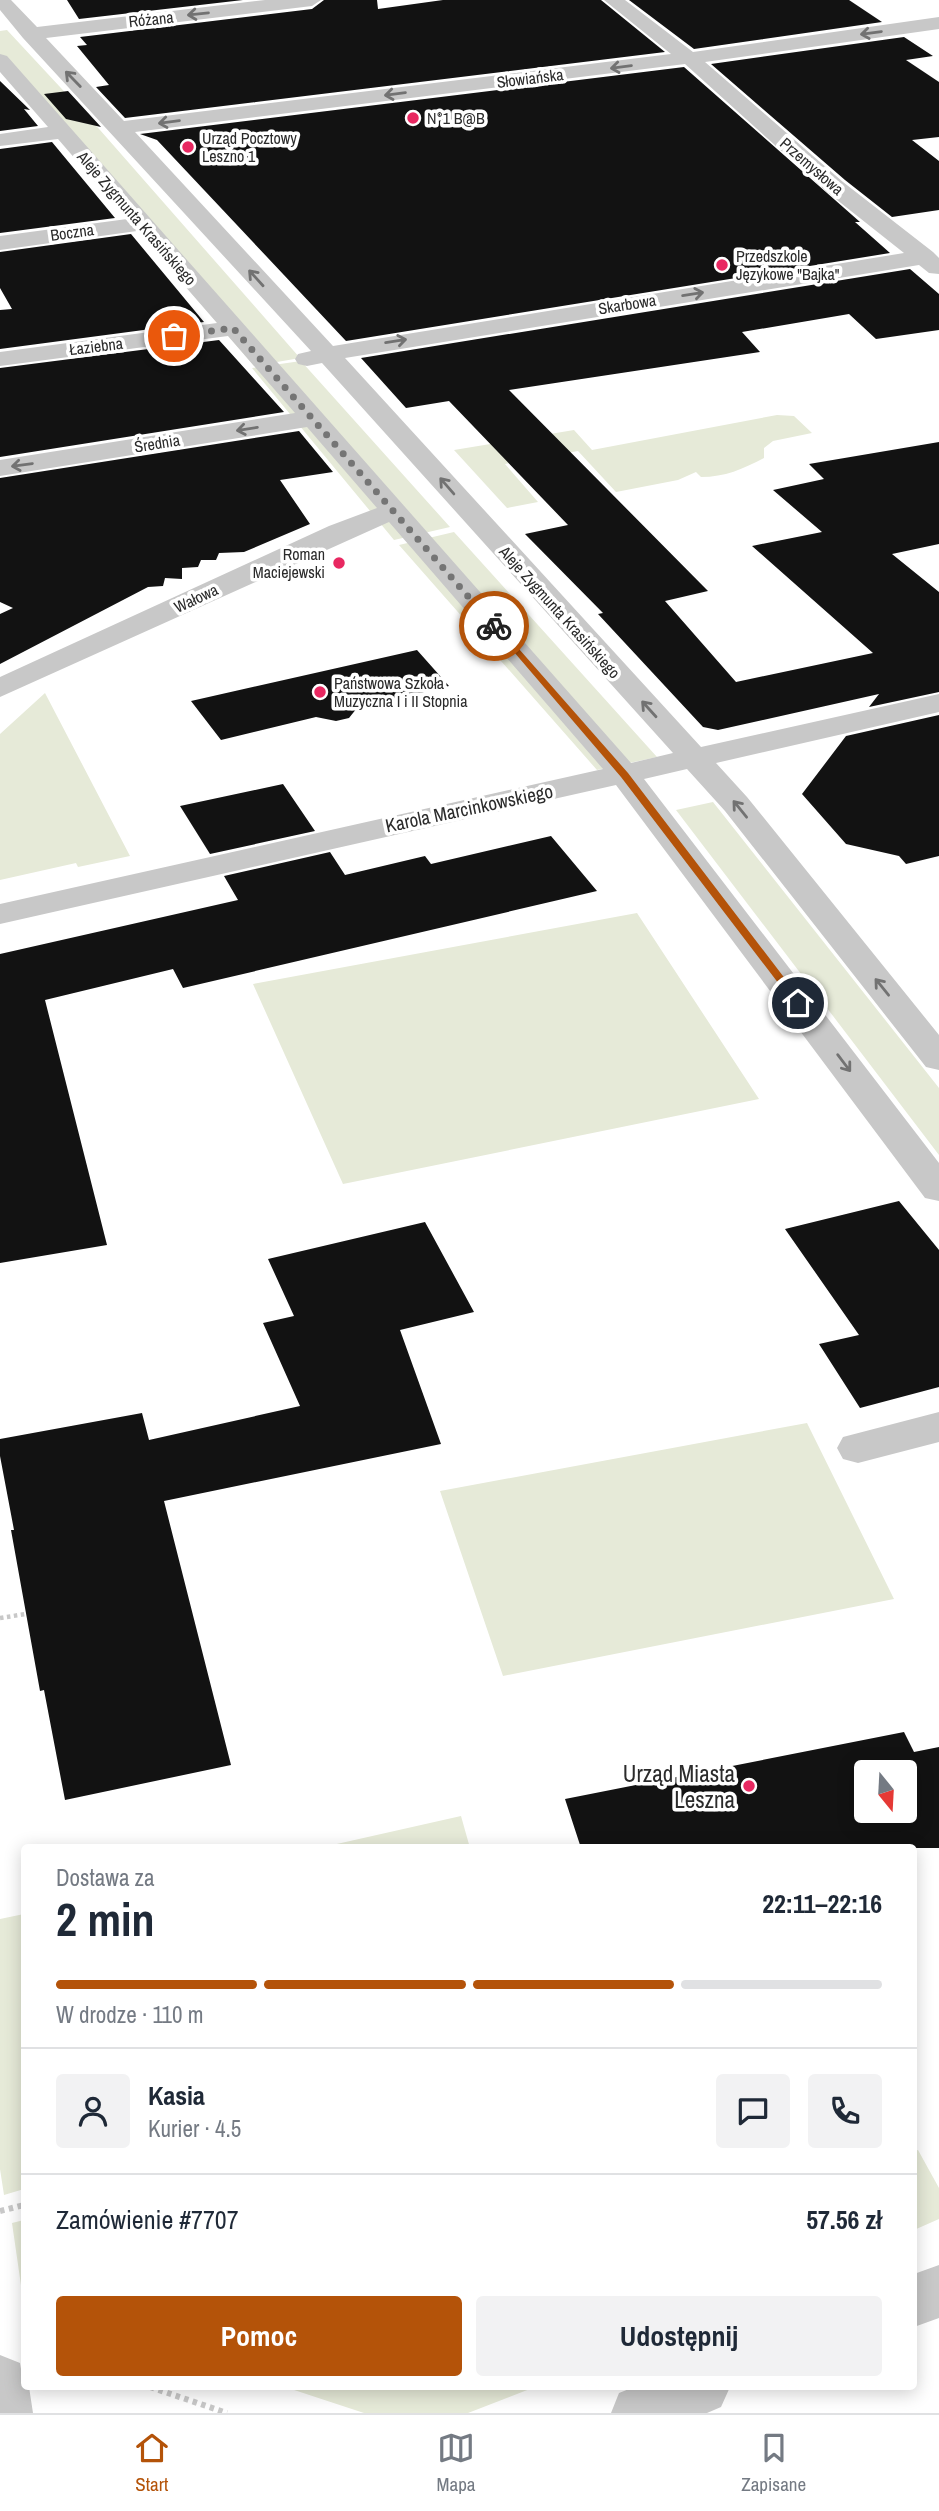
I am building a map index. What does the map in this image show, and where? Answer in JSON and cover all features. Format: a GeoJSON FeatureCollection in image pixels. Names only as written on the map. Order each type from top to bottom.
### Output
{"type":"FeatureCollection","features":[{"type":"Feature","properties":{"kind":"street","name":"Aleje Zygmunta Krasińskiego"},"geometry":{"type":"LineString","coordinates":[[1,0],[329,355],[453,536],[624,775],[939,1189]]}},
{"type":"Feature","properties":{"kind":"street","name":"Różana"},"geometry":{"type":"LineString","coordinates":[[26,30],[312,0]]}},
{"type":"Feature","properties":{"kind":"street","name":"Przemysłowa"},"geometry":{"type":"LineString","coordinates":[[613,0],[689,59],[835,187],[932,263]]}},
{"type":"Feature","properties":{"kind":"street"},"geometry":{"type":"LineString","coordinates":[[919,6],[939,18]]}},
{"type":"Feature","properties":{"kind":"street","name":"Słowiańska"},"geometry":{"type":"LineString","coordinates":[[120,128],[689,59],[939,23]]}},
{"type":"Feature","properties":{"kind":"street"},"geometry":{"type":"LineString","coordinates":[[0,29],[26,30]]}},
{"type":"Feature","properties":{"kind":"street","name":"Aleje Zygmunta Krasińskiego"},"geometry":{"type":"LineString","coordinates":[[0,60],[393,510],[453,536],[695,759],[736,804],[934,1045]]}},
{"type":"Feature","properties":{"kind":"street"},"geometry":{"type":"LineString","coordinates":[[0,140],[61,132]]}},
{"type":"Feature","properties":{"kind":"street","name":"Boczna"},"geometry":{"type":"LineString","coordinates":[[0,243],[143,223]]}},
{"type":"Feature","properties":{"kind":"street","name":"Skarbowa"},"geometry":{"type":"LineString","coordinates":[[266,365],[377,344],[932,263]]}},
{"type":"Feature","properties":{"kind":"street","name":"Łaziebna"},"geometry":{"type":"LineString","coordinates":[[0,359],[233,328]]}},
{"type":"Feature","properties":{"kind":"street","name":"Średnia"},"geometry":{"type":"LineString","coordinates":[[0,468],[314,418]]}},
{"type":"Feature","properties":{"kind":"street","name":"Wałowa"},"geometry":{"type":"LineString","coordinates":[[0,688],[339,532],[393,510]]}},
{"type":"Feature","properties":{"kind":"street","name":"Karola Marcinkowskiego"},"geometry":{"type":"LineString","coordinates":[[0,914],[939,703]]}},
{"type":"Feature","properties":{"kind":"street"},"geometry":{"type":"LineString","coordinates":[[858,1448],[939,1427]]}},
{"type":"Feature","properties":{"kind":"street"},"geometry":{"type":"LineString","coordinates":[[917,2300],[939,2291]]}},
{"type":"Feature","properties":{"kind":"street"},"geometry":{"type":"LineString","coordinates":[[0,2383],[4,2413]]}},
{"type":"Feature","properties":{"kind":"street"},"geometry":{"type":"LineString","coordinates":[[640,2413],[694,2390]]}},
{"type":"Feature","properties":{"kind":"path"},"geometry":{"type":"LineString","coordinates":[[0,1618],[26,1614]]}},
{"type":"Feature","properties":{"kind":"path"},"geometry":{"type":"LineString","coordinates":[[0,2211],[21,2206]]}},
{"type":"Feature","properties":{"kind":"path"},"geometry":{"type":"LineString","coordinates":[[159,2390],[227,2413]]}},
{"type":"Feature","properties":{"kind":"green space"},"geometry":{"type":"Polygon","coordinates":[[[7,30],[100,130],[300,358],[254,366],[0,69],[0,31],[7,30]]]}},
{"type":"Feature","properties":{"kind":"green space"},"geometry":{"type":"Polygon","coordinates":[[[301,361],[450,527],[394,540],[252,368],[301,361]]]}},
{"type":"Feature","properties":{"kind":"green space"},"geometry":{"type":"Polygon","coordinates":[[[777,415],[794,416],[812,433],[773,441],[764,448],[764,458],[718,476],[701,477],[696,472],[678,480],[616,492],[578,451],[505,464],[538,502],[507,508],[454,450],[574,430],[592,450],[777,415]]]}},
{"type":"Feature","properties":{"kind":"green space"},"geometry":{"type":"Polygon","coordinates":[[[454,532],[657,757],[597,770],[399,545],[454,532]]]}},
{"type":"Feature","properties":{"kind":"green space"},"geometry":{"type":"Polygon","coordinates":[[[45,693],[130,856],[78,867],[76,863],[0,880],[0,734],[45,693]]]}},
{"type":"Feature","properties":{"kind":"green space"},"geometry":{"type":"Polygon","coordinates":[[[713,802],[939,1088],[939,1155],[676,810],[713,802]]]}},
{"type":"Feature","properties":{"kind":"green space"},"geometry":{"type":"Polygon","coordinates":[[[637,913],[759,1099],[343,1184],[253,984],[637,913]]]}},
{"type":"Feature","properties":{"kind":"green space"},"geometry":{"type":"Polygon","coordinates":[[[807,1423],[894,1599],[503,1676],[440,1491],[807,1423]]]}},
{"type":"Feature","properties":{"kind":"green space"},"geometry":{"type":"Polygon","coordinates":[[[461,1816],[469,1844],[337,1844],[461,1816]]]}},
{"type":"Feature","properties":{"kind":"green space"},"geometry":{"type":"Polygon","coordinates":[[[21,1915],[21,2190],[4,2195],[0,2169],[0,1919],[21,1915]]]}},
{"type":"Feature","properties":{"kind":"green space"},"geometry":{"type":"Polygon","coordinates":[[[917,2150],[939,2188],[939,2219],[917,2229],[917,2150]]]}},
{"type":"Feature","properties":{"kind":"green space"},"geometry":{"type":"Polygon","coordinates":[[[21,2221],[21,2285],[12,2223],[21,2221]]]}},
{"type":"Feature","properties":{"kind":"green space"},"geometry":{"type":"Polygon","coordinates":[[[294,2390],[527,2390],[468,2413],[364,2413],[294,2390]]]}},
{"type":"Feature","properties":{"kind":"building"},"geometry":{"type":"Polygon","coordinates":[[[67,0],[243,0],[79,19],[67,0]]]}},
{"type":"Feature","properties":{"kind":"building"},"geometry":{"type":"Polygon","coordinates":[[[324,0],[377,0],[378,9],[443,0],[601,0],[665,52],[125,118],[96,87],[109,85],[77,46],[87,45],[80,37],[312,9],[324,0]]]}},
{"type":"Feature","properties":{"kind":"building"},"geometry":{"type":"Polygon","coordinates":[[[629,0],[849,0],[882,22],[694,49],[629,0]]]}},
{"type":"Feature","properties":{"kind":"building"},"geometry":{"type":"Polygon","coordinates":[[[904,37],[933,56],[906,60],[939,82],[939,137],[912,140],[939,161],[939,210],[892,217],[711,64],[904,37]]]}},
{"type":"Feature","properties":{"kind":"building"},"geometry":{"type":"Polygon","coordinates":[[[684,67],[860,222],[855,222],[890,253],[346,341],[157,140],[140,134],[684,67]]]}},
{"type":"Feature","properties":{"kind":"building"},"geometry":{"type":"Polygon","coordinates":[[[0,81],[30,110],[24,109],[38,126],[0,131],[0,81]]]}},
{"type":"Feature","properties":{"kind":"building"},"geometry":{"type":"Polygon","coordinates":[[[68,91],[101,127],[66,119],[44,94],[68,91]]]}},
{"type":"Feature","properties":{"kind":"building"},"geometry":{"type":"Polygon","coordinates":[[[52,142],[115,218],[0,233],[0,149],[52,142]]]}},
{"type":"Feature","properties":{"kind":"building"},"geometry":{"type":"Polygon","coordinates":[[[131,234],[204,322],[0,349],[0,310],[12,309],[0,288],[0,252],[131,234]]]}},
{"type":"Feature","properties":{"kind":"building"},"geometry":{"type":"Polygon","coordinates":[[[910,269],[939,294],[939,330],[876,339],[849,314],[742,332],[760,352],[509,390],[708,591],[665,601],[736,682],[873,653],[752,546],[822,532],[773,490],[824,479],[809,464],[939,442],[939,544],[892,554],[939,592],[939,692],[869,707],[879,694],[718,730],[703,727],[598,614],[603,613],[525,534],[568,525],[449,401],[406,408],[361,358],[910,269]]]}},
{"type":"Feature","properties":{"kind":"building"},"geometry":{"type":"Polygon","coordinates":[[[219,340],[284,412],[0,457],[0,368],[219,340]]]}},
{"type":"Feature","properties":{"kind":"building"},"geometry":{"type":"Polygon","coordinates":[[[299,431],[333,472],[280,480],[310,524],[244,552],[219,553],[216,560],[201,560],[198,567],[182,568],[182,579],[165,578],[163,586],[148,587],[0,664],[0,614],[13,608],[0,602],[0,478],[299,431]]]}},
{"type":"Feature","properties":{"kind":"building","name":"Państwowa Szkoła Muzyczna I i II Stopnia"},"geometry":{"type":"Polygon","coordinates":[[[417,650],[449,686],[357,708],[349,718],[336,721],[316,717],[221,740],[191,701],[417,650]]]}},
{"type":"Feature","properties":{"kind":"building"},"geometry":{"type":"Polygon","coordinates":[[[939,715],[939,856],[906,864],[899,856],[846,844],[802,794],[846,736],[939,715]]]}},
{"type":"Feature","properties":{"kind":"building"},"geometry":{"type":"Polygon","coordinates":[[[283,784],[315,831],[210,854],[180,806],[283,784]]]}},
{"type":"Feature","properties":{"kind":"building"},"geometry":{"type":"Polygon","coordinates":[[[551,836],[597,891],[183,988],[173,969],[45,1000],[107,1245],[0,1263],[0,954],[238,900],[224,876],[330,852],[345,875],[425,856],[431,864],[551,836]]]}},
{"type":"Feature","properties":{"kind":"building"},"geometry":{"type":"Polygon","coordinates":[[[899,1201],[939,1250],[939,1387],[860,1408],[819,1344],[859,1335],[785,1229],[899,1201]]]}},
{"type":"Feature","properties":{"kind":"building"},"geometry":{"type":"Polygon","coordinates":[[[425,1222],[474,1312],[400,1330],[441,1444],[164,1501],[231,1765],[65,1800],[44,1690],[40,1691],[11,1530],[14,1530],[0,1456],[0,1439],[142,1413],[149,1440],[300,1406],[263,1323],[294,1316],[268,1259],[425,1222]]]}},
{"type":"Feature","properties":{"kind":"building","name":"Urząd Miasta Leszna"},"geometry":{"type":"Polygon","coordinates":[[[904,1732],[914,1752],[939,1747],[939,1848],[917,1848],[917,1844],[580,1844],[565,1799],[904,1732]]]}},
{"type":"Feature","properties":{"kind":"way so far"},"geometry":{"type":"LineString","coordinates":[[174,336],[233,328],[494,626]]}},
{"type":"Feature","properties":{"kind":"place","name":"N°1 B@B"},"geometry":{"type":"Point","coordinates":[413,118]}},
{"type":"Feature","properties":{"kind":"place","name":"Urząd Pocztowy Leszno 1"},"geometry":{"type":"Point","coordinates":[188,147]}},
{"type":"Feature","properties":{"kind":"place","name":"Przedszkole Językowe \"Bajka\""},"geometry":{"type":"Point","coordinates":[722,265]}},
{"type":"Feature","properties":{"kind":"place","name":"Roman Maciejewski"},"geometry":{"type":"Point","coordinates":[339,563]}},
{"type":"Feature","properties":{"kind":"place","name":"Państwowa Szkoła Muzyczna I i II Stopnia"},"geometry":{"type":"Point","coordinates":[320,692]}},
{"type":"Feature","properties":{"kind":"place","name":"Urząd Miasta Leszna"},"geometry":{"type":"Point","coordinates":[749,1786]}},
{"type":"Feature","properties":{"kind":"route"},"geometry":{"type":"LineString","coordinates":[[494,626],[624,775],[798,1003]]}}]}
